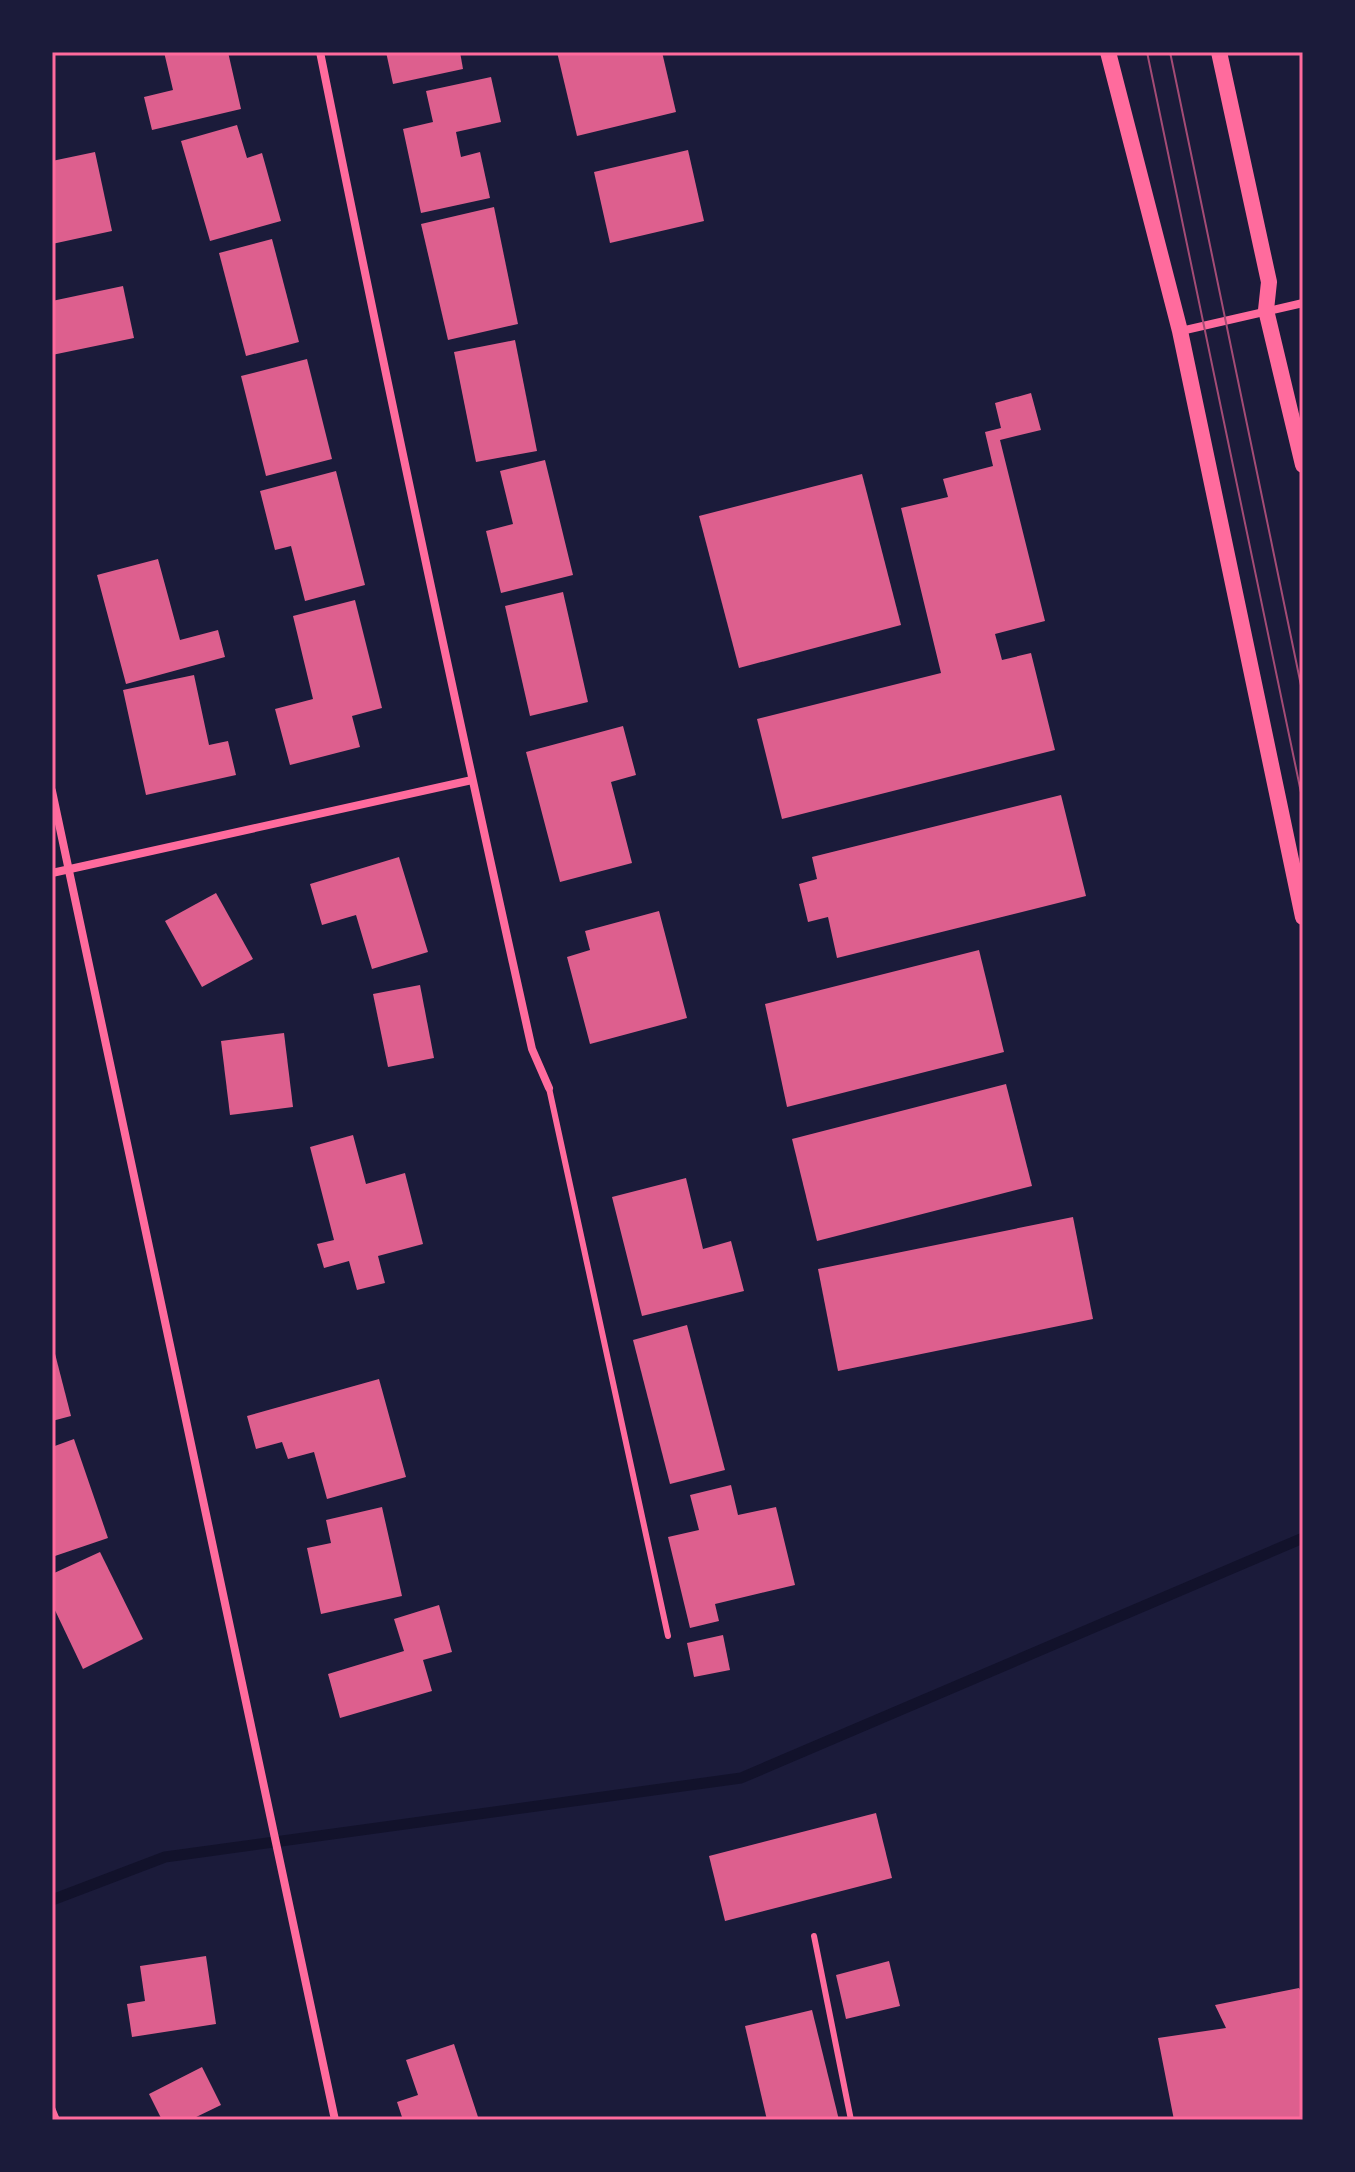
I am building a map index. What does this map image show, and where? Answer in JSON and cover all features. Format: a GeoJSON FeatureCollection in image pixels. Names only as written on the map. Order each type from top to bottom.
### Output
{"type":"FeatureCollection","features":[{"type":"Feature","properties":{"kind":"main road"},"geometry":{"type":"LineString","coordinates":[[1108,52],[1180,331],[1303,917]]}},
{"type":"Feature","properties":{"kind":"main road"},"geometry":{"type":"LineString","coordinates":[[1219,52],[1269,282],[1266,310],[1303,465]]}},
{"type":"Feature","properties":{"kind":"street"},"geometry":{"type":"LineString","coordinates":[[320,52],[398,444],[472,780],[532,1049],[549,1088]]}},
{"type":"Feature","properties":{"kind":"street"},"geometry":{"type":"LineString","coordinates":[[1180,331],[1303,303]]}},
{"type":"Feature","properties":{"kind":"street"},"geometry":{"type":"LineString","coordinates":[[52,873],[472,780]]}},
{"type":"Feature","properties":{"kind":"street"},"geometry":{"type":"LineString","coordinates":[[52,791],[335,2120]]}},
{"type":"Feature","properties":{"kind":"lane"},"geometry":{"type":"LineString","coordinates":[[549,1088],[668,1636]]}},
{"type":"Feature","properties":{"kind":"lane"},"geometry":{"type":"LineString","coordinates":[[814,1936],[851,2120]]}},
{"type":"Feature","properties":{"kind":"lane"},"geometry":{"type":"LineString","coordinates":[[52,2108],[57,2120]]}},
{"type":"Feature","properties":{"kind":"building"},"geometry":{"type":"Polygon","coordinates":[[[164,52],[228,52],[241,109],[152,130],[144,97],[173,90],[164,52]]]}},
{"type":"Feature","properties":{"kind":"building"},"geometry":{"type":"Polygon","coordinates":[[[386,52],[460,52],[463,69],[393,84],[386,52]]]}},
{"type":"Feature","properties":{"kind":"building"},"geometry":{"type":"Polygon","coordinates":[[[557,52],[662,52],[676,112],[577,136],[557,52]]]}},
{"type":"Feature","properties":{"kind":"building"},"geometry":{"type":"Polygon","coordinates":[[[491,77],[501,122],[456,132],[461,157],[480,152],[490,198],[421,213],[403,129],[433,122],[426,91],[491,77]]]}},
{"type":"Feature","properties":{"kind":"building"},"geometry":{"type":"Polygon","coordinates":[[[237,125],[247,158],[262,153],[281,221],[210,241],[181,141],[237,125]]]}},
{"type":"Feature","properties":{"kind":"building"},"geometry":{"type":"Polygon","coordinates":[[[688,150],[704,221],[610,243],[594,172],[688,150]]]}},
{"type":"Feature","properties":{"kind":"building"},"geometry":{"type":"Polygon","coordinates":[[[95,152],[112,231],[52,244],[52,161],[95,152]]]}},
{"type":"Feature","properties":{"kind":"building"},"geometry":{"type":"Polygon","coordinates":[[[494,207],[518,324],[448,340],[421,224],[494,207]]]}},
{"type":"Feature","properties":{"kind":"building"},"geometry":{"type":"Polygon","coordinates":[[[272,239],[299,342],[246,356],[219,253],[272,239]]]}},
{"type":"Feature","properties":{"kind":"building"},"geometry":{"type":"Polygon","coordinates":[[[123,286],[134,338],[52,355],[52,301],[123,286]]]}},
{"type":"Feature","properties":{"kind":"building"},"geometry":{"type":"Polygon","coordinates":[[[515,340],[537,451],[476,462],[454,352],[515,340]]]}},
{"type":"Feature","properties":{"kind":"building"},"geometry":{"type":"Polygon","coordinates":[[[307,359],[332,459],[266,476],[241,376],[307,359]]]}},
{"type":"Feature","properties":{"kind":"building"},"geometry":{"type":"Polygon","coordinates":[[[1031,393],[1041,430],[1000,440],[1045,621],[995,634],[1002,660],[1031,653],[1055,750],[782,819],[757,719],[941,673],[901,508],[948,497],[943,479],[993,466],[985,432],[1001,428],[995,403],[1031,393]]]}},
{"type":"Feature","properties":{"kind":"building"},"geometry":{"type":"Polygon","coordinates":[[[545,460],[573,575],[501,593],[486,531],[513,524],[500,471],[545,460]]]}},
{"type":"Feature","properties":{"kind":"building"},"geometry":{"type":"Polygon","coordinates":[[[336,471],[365,585],[305,601],[291,546],[275,550],[260,491],[336,471]]]}},
{"type":"Feature","properties":{"kind":"building"},"geometry":{"type":"Polygon","coordinates":[[[862,474],[901,625],[739,668],[699,516],[862,474]]]}},
{"type":"Feature","properties":{"kind":"building"},"geometry":{"type":"Polygon","coordinates":[[[158,559],[180,640],[218,630],[225,657],[126,684],[97,575],[158,559]]]}},
{"type":"Feature","properties":{"kind":"building"},"geometry":{"type":"Polygon","coordinates":[[[563,592],[588,702],[530,716],[505,606],[563,592]]]}},
{"type":"Feature","properties":{"kind":"building"},"geometry":{"type":"Polygon","coordinates":[[[355,600],[382,708],[352,716],[360,747],[290,765],[275,709],[313,699],[293,616],[355,600]]]}},
{"type":"Feature","properties":{"kind":"building"},"geometry":{"type":"Polygon","coordinates":[[[194,675],[209,745],[228,741],[236,775],[146,795],[123,690],[194,675]]]}},
{"type":"Feature","properties":{"kind":"building"},"geometry":{"type":"Polygon","coordinates":[[[623,726],[636,775],[611,782],[632,863],[560,882],[526,752],[623,726]]]}},
{"type":"Feature","properties":{"kind":"building"},"geometry":{"type":"Polygon","coordinates":[[[1061,795],[1086,896],[837,958],[828,917],[808,922],[799,884],[817,879],[812,857],[1061,795]]]}},
{"type":"Feature","properties":{"kind":"building"},"geometry":{"type":"Polygon","coordinates":[[[399,857],[428,952],[372,969],[356,915],[322,925],[310,884],[399,857]]]}},
{"type":"Feature","properties":{"kind":"building"},"geometry":{"type":"Polygon","coordinates":[[[216,893],[253,959],[202,987],[165,921],[216,893]]]}},
{"type":"Feature","properties":{"kind":"building"},"geometry":{"type":"Polygon","coordinates":[[[659,911],[687,1018],[590,1044],[567,957],[590,950],[585,931],[659,911]]]}},
{"type":"Feature","properties":{"kind":"building"},"geometry":{"type":"Polygon","coordinates":[[[979,950],[1004,1052],[787,1107],[765,1004],[979,950]]]}},
{"type":"Feature","properties":{"kind":"building"},"geometry":{"type":"Polygon","coordinates":[[[420,985],[434,1058],[388,1067],[373,994],[420,985]]]}},
{"type":"Feature","properties":{"kind":"building"},"geometry":{"type":"Polygon","coordinates":[[[284,1033],[293,1107],[230,1115],[221,1041],[284,1033]]]}},
{"type":"Feature","properties":{"kind":"building"},"geometry":{"type":"Polygon","coordinates":[[[1006,1084],[1032,1186],[817,1241],[792,1139],[1006,1084]]]}},
{"type":"Feature","properties":{"kind":"building"},"geometry":{"type":"Polygon","coordinates":[[[353,1135],[366,1184],[405,1173],[423,1244],[378,1256],[385,1283],[357,1290],[349,1261],[324,1268],[317,1244],[334,1240],[310,1147],[353,1135]]]}},
{"type":"Feature","properties":{"kind":"building"},"geometry":{"type":"Polygon","coordinates":[[[686,1178],[703,1249],[731,1241],[744,1291],[642,1316],[612,1197],[686,1178]]]}},
{"type":"Feature","properties":{"kind":"building"},"geometry":{"type":"Polygon","coordinates":[[[1073,1217],[1093,1319],[838,1371],[818,1269],[1073,1217]]]}},
{"type":"Feature","properties":{"kind":"building"},"geometry":{"type":"Polygon","coordinates":[[[687,1325],[725,1470],[670,1484],[633,1340],[687,1325]]]}},
{"type":"Feature","properties":{"kind":"building"},"geometry":{"type":"Polygon","coordinates":[[[52,1342],[71,1416],[52,1421],[52,1342]]]}},
{"type":"Feature","properties":{"kind":"building"},"geometry":{"type":"Polygon","coordinates":[[[379,1379],[406,1477],[327,1499],[314,1452],[288,1459],[282,1442],[256,1449],[247,1416],[379,1379]]]}},
{"type":"Feature","properties":{"kind":"building"},"geometry":{"type":"Polygon","coordinates":[[[74,1439],[108,1538],[52,1557],[52,1447],[74,1439]]]}},
{"type":"Feature","properties":{"kind":"building"},"geometry":{"type":"Polygon","coordinates":[[[731,1485],[738,1515],[776,1507],[795,1585],[715,1604],[719,1621],[690,1628],[668,1537],[699,1530],[690,1495],[731,1485]]]}},
{"type":"Feature","properties":{"kind":"building"},"geometry":{"type":"Polygon","coordinates":[[[382,1507],[402,1596],[321,1614],[307,1548],[331,1543],[326,1520],[382,1507]]]}},
{"type":"Feature","properties":{"kind":"building"},"geometry":{"type":"Polygon","coordinates":[[[100,1552],[143,1639],[83,1669],[52,1604],[52,1574],[100,1552]]]}},
{"type":"Feature","properties":{"kind":"building"},"geometry":{"type":"Polygon","coordinates":[[[439,1605],[452,1652],[423,1660],[432,1691],[340,1718],[328,1674],[404,1651],[394,1619],[439,1605]]]}},
{"type":"Feature","properties":{"kind":"building"},"geometry":{"type":"Polygon","coordinates":[[[723,1635],[730,1670],[694,1677],[687,1643],[723,1635]]]}},
{"type":"Feature","properties":{"kind":"building"},"geometry":{"type":"Polygon","coordinates":[[[876,1813],[892,1878],[725,1921],[709,1856],[876,1813]]]}},
{"type":"Feature","properties":{"kind":"building"},"geometry":{"type":"Polygon","coordinates":[[[206,1956],[216,2024],[132,2037],[127,2004],[145,2001],[140,1966],[206,1956]]]}},
{"type":"Feature","properties":{"kind":"building"},"geometry":{"type":"Polygon","coordinates":[[[889,1961],[900,2006],[846,2019],[836,1975],[889,1961]]]}},
{"type":"Feature","properties":{"kind":"building"},"geometry":{"type":"Polygon","coordinates":[[[1299,1988],[1303,1995],[1303,2120],[1174,2120],[1158,2038],[1226,2028],[1215,2005],[1299,1988]]]}},
{"type":"Feature","properties":{"kind":"building"},"geometry":{"type":"Polygon","coordinates":[[[812,2010],[839,2120],[767,2120],[745,2026],[812,2010]]]}},
{"type":"Feature","properties":{"kind":"building"},"geometry":{"type":"Polygon","coordinates":[[[454,2044],[479,2120],[403,2120],[397,2102],[418,2095],[406,2060],[454,2044]]]}},
{"type":"Feature","properties":{"kind":"building"},"geometry":{"type":"Polygon","coordinates":[[[202,2067],[221,2105],[190,2120],[156,2120],[161,2118],[149,2094],[202,2067]]]}},
{"type":"Feature","properties":{"kind":"waterway"},"geometry":{"type":"LineString","coordinates":[[52,1900],[165,1857],[741,1778],[1303,1538]]}},
{"type":"Feature","properties":{"kind":"tram line"},"geometry":{"type":"LineString","coordinates":[[1147,52],[1303,802]]}},
{"type":"Feature","properties":{"kind":"tram line"},"geometry":{"type":"LineString","coordinates":[[1170,52],[1303,695]]}}]}
